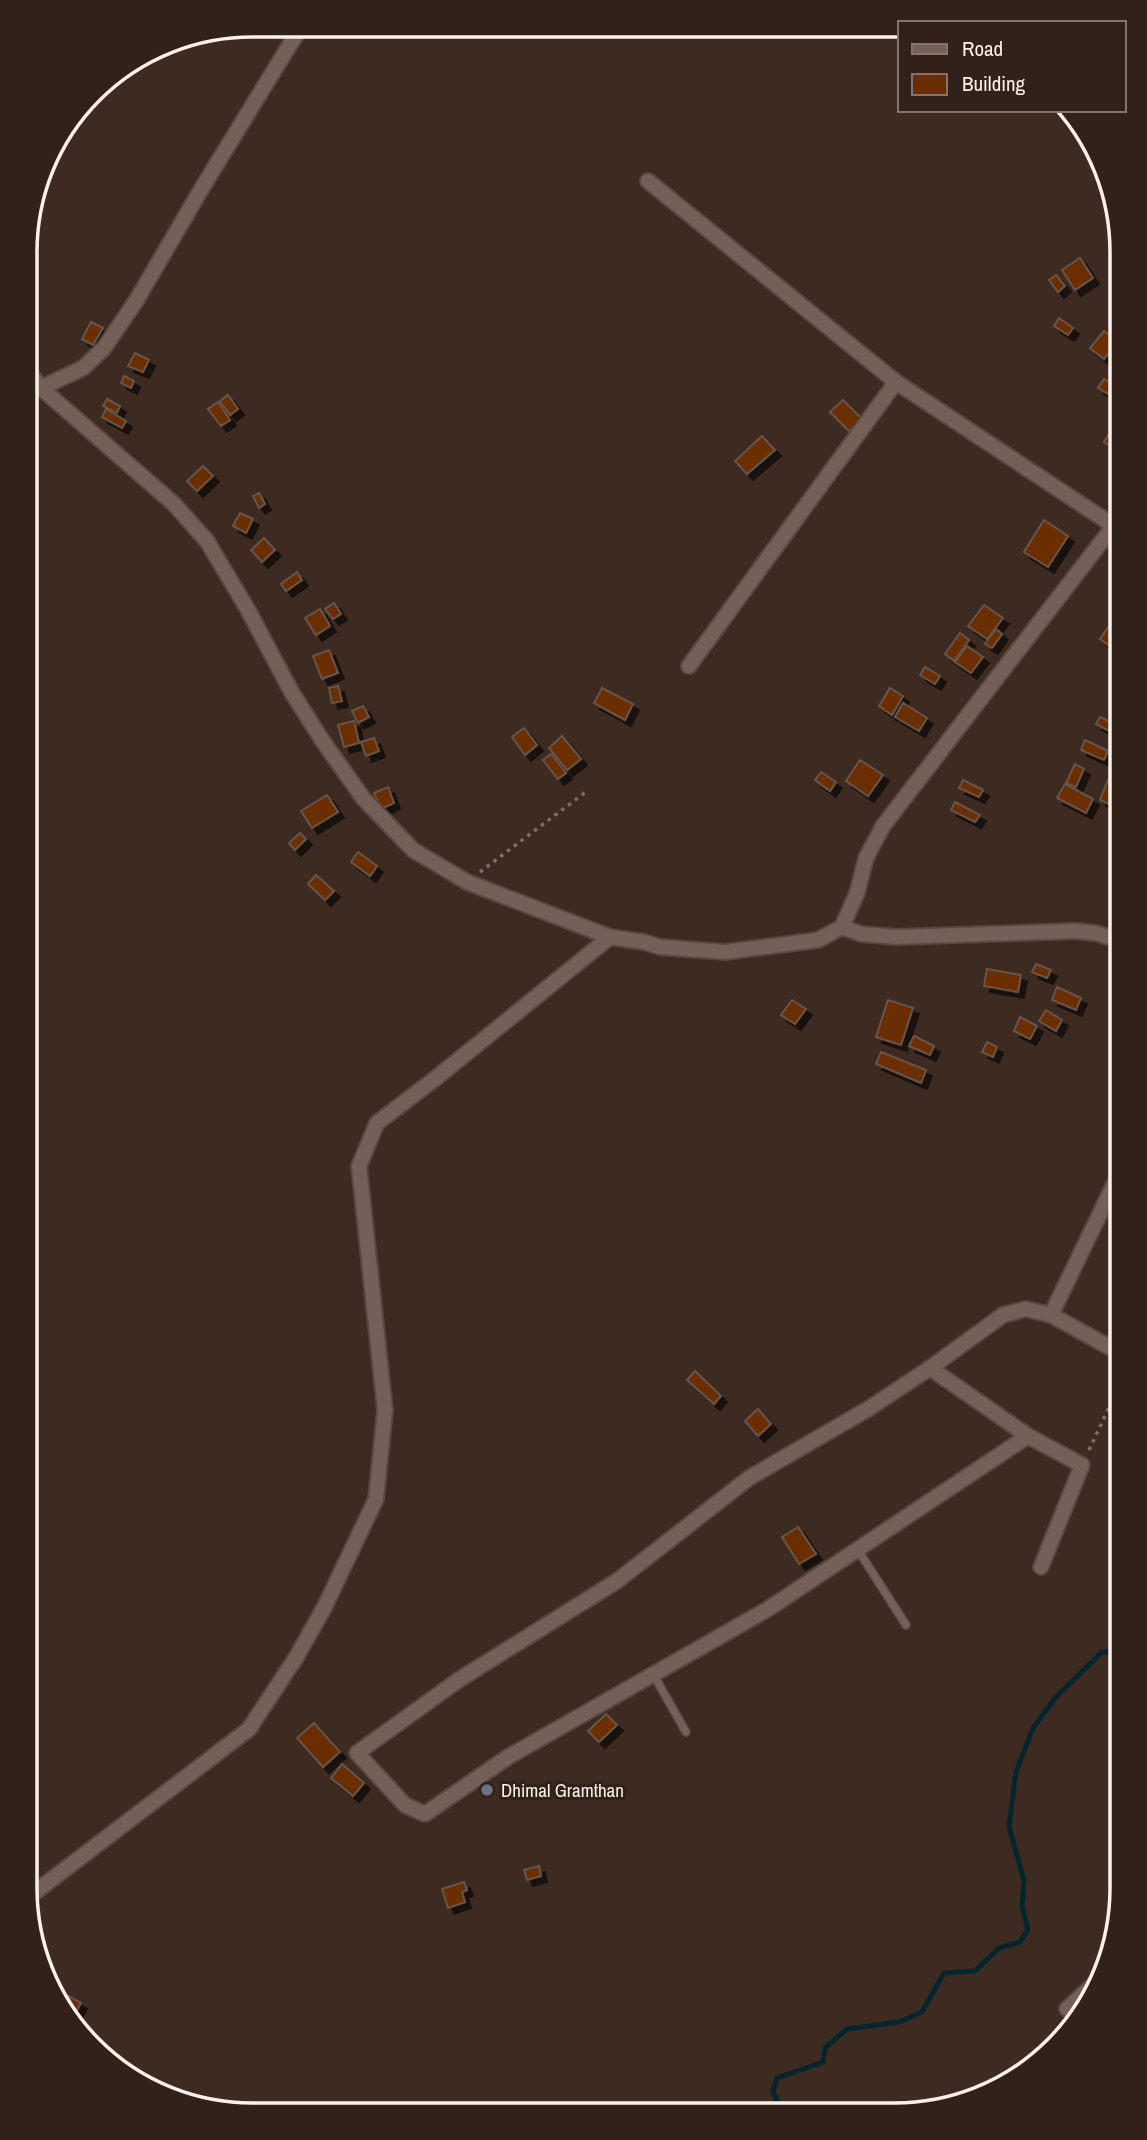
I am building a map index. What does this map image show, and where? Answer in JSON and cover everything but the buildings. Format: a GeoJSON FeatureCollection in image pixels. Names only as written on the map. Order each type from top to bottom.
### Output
{"type":"FeatureCollection","features":[{"type":"Feature","properties":{"kind":"street"},"geometry":{"type":"LineString","coordinates":[[37,390],[83,368],[104,348],[136,301],[295,37]]}},
{"type":"Feature","properties":{"kind":"street"},"geometry":{"type":"LineString","coordinates":[[648,181],[896,382],[1110,516]]}},
{"type":"Feature","properties":{"kind":"street"},"geometry":{"type":"LineString","coordinates":[[689,666],[896,382]]}},
{"type":"Feature","properties":{"kind":"street"},"geometry":{"type":"LineString","coordinates":[[37,383],[174,504],[207,541],[291,691],[322,740],[363,798],[413,850],[467,882],[610,937],[660,947],[725,952],[818,940],[842,927],[857,893],[866,858],[883,826],[1110,531]]}},
{"type":"Feature","properties":{"kind":"street"},"geometry":{"type":"LineString","coordinates":[[842,927],[861,934],[897,937],[1076,931],[1110,937]]}},
{"type":"Feature","properties":{"kind":"street"},"geometry":{"type":"LineString","coordinates":[[37,1891],[249,1729],[297,1656],[325,1606],[376,1499],[385,1409],[359,1166],[377,1123],[610,937]]}},
{"type":"Feature","properties":{"kind":"street"},"geometry":{"type":"LineString","coordinates":[[1051,1315],[1110,1193]]}},
{"type":"Feature","properties":{"kind":"street"},"geometry":{"type":"LineString","coordinates":[[1028,1436],[768,1609],[508,1757],[425,1814],[405,1805],[357,1753],[460,1679],[617,1581],[749,1478],[868,1409],[1003,1315],[1026,1309],[1051,1315],[1110,1347]]}},
{"type":"Feature","properties":{"kind":"street"},"geometry":{"type":"LineString","coordinates":[[930,1368],[1028,1436],[1082,1465],[1041,1567]]}},
{"type":"Feature","properties":{"kind":"street"},"geometry":{"type":"LineString","coordinates":[[1067,2009],[1081,1996]]}},
{"type":"Feature","properties":{"kind":"lane"},"geometry":{"type":"LineString","coordinates":[[858,1550],[906,1625]]}},
{"type":"Feature","properties":{"kind":"lane"},"geometry":{"type":"LineString","coordinates":[[652,1674],[686,1732]]}},
{"type":"Feature","properties":{"kind":"path"},"geometry":{"type":"LineString","coordinates":[[467,882],[587,791]]}},
{"type":"Feature","properties":{"kind":"path"},"geometry":{"type":"LineString","coordinates":[[1082,1465],[1110,1406]]}},
{"type":"Feature","properties":{"kind":"waterway"},"geometry":{"type":"LineString","coordinates":[[774,2103],[777,2100],[773,2092],[777,2078],[823,2062],[825,2048],[847,2029],[899,2022],[922,2012],[944,1973],[975,1971],[999,1948],[1020,1942],[1028,1930],[1022,1906],[1024,1881],[1009,1826],[1016,1772],[1033,1728],[1056,1697],[1102,1652],[1110,1652]]}},
{"type":"Feature","properties":{"kind":"place","name":"Dhimal Gramthan"},"geometry":{"type":"Point","coordinates":[487,1790]}}]}
